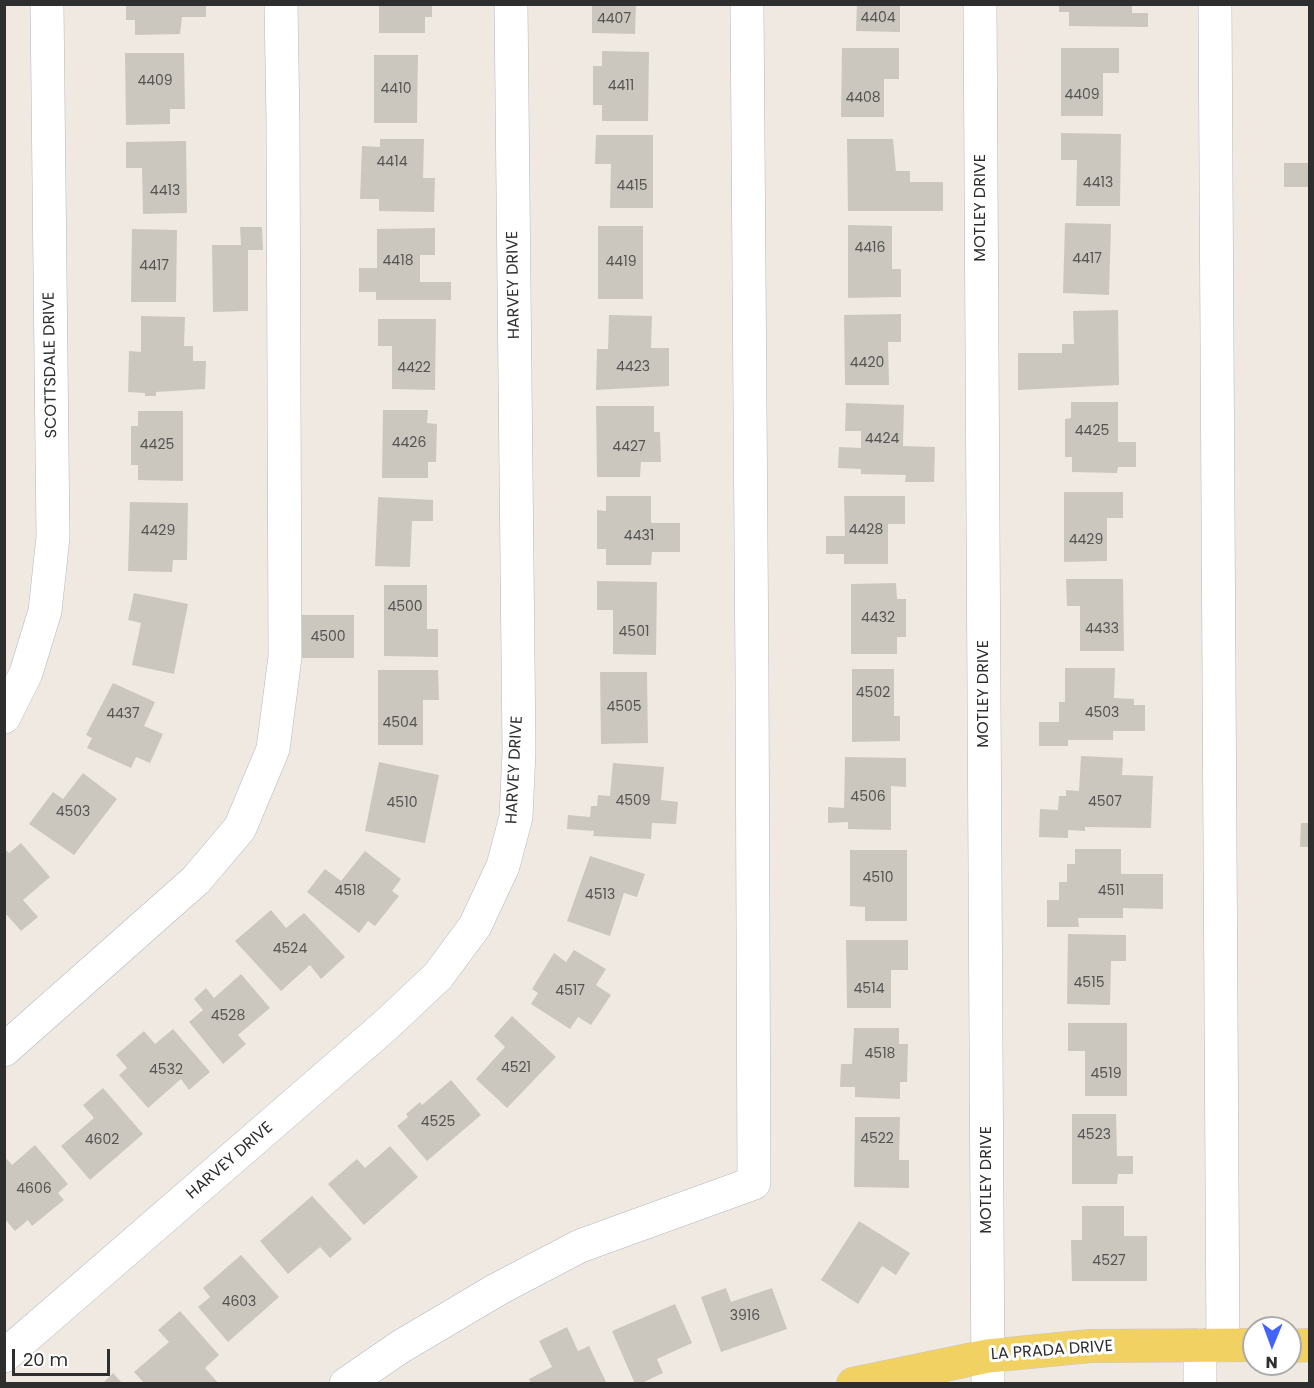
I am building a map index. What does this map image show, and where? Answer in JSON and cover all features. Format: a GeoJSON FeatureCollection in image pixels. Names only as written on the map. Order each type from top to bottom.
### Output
{"type":"FeatureCollection","features":[{"type":"Feature","properties":{"kind":"main road","name":"LA PRADA DRIVE"},"geometry":{"type":"LineString","coordinates":[[853,1383],[988,1370],[1090,1346],[1226,1345]]}},
{"type":"Feature","properties":{"kind":"street","name":"SCOTTSDALE DRIVE"},"geometry":{"type":"LineString","coordinates":[[4,717],[27,673],[45,611],[53,537],[47,4]]}},
{"type":"Feature","properties":{"kind":"street"},"geometry":{"type":"LineString","coordinates":[[4,1050],[196,880],[240,828],[273,749],[285,657],[281,4]]}},
{"type":"Feature","properties":{"kind":"street","name":"HARVEY DRIVE"},"geometry":{"type":"LineString","coordinates":[[4,1356],[387,1025],[438,976],[475,926],[502,866],[516,817],[519,751],[511,4]]}},
{"type":"Feature","properties":{"kind":"street"},"geometry":{"type":"LineString","coordinates":[[346,1383],[400,1347],[498,1289],[580,1246],[754,1183],[747,4]]}},
{"type":"Feature","properties":{"kind":"street","name":"MOTLEY DRIVE"},"geometry":{"type":"LineString","coordinates":[[980,4],[988,1370]]}},
{"type":"Feature","properties":{"kind":"street"},"geometry":{"type":"LineString","coordinates":[[1200,1383],[1226,1345],[1215,4]]}},
{"type":"Feature","properties":{"kind":"building"},"geometry":{"type":"Polygon","coordinates":[[[126,4],[206,4],[206,17],[182,17],[180,34],[135,35],[135,20],[126,20],[126,4]]]}},
{"type":"Feature","properties":{"kind":"building"},"geometry":{"type":"Polygon","coordinates":[[[379,4],[432,4],[432,17],[425,17],[425,33],[379,33],[379,4]]]}},
{"type":"Feature","properties":{"kind":"building"},"geometry":{"type":"Polygon","coordinates":[[[592,4],[636,4],[635,34],[592,33],[592,4]]]}},
{"type":"Feature","properties":{"kind":"building"},"geometry":{"type":"Polygon","coordinates":[[[857,4],[900,4],[900,32],[856,31],[857,4]]]}},
{"type":"Feature","properties":{"kind":"building"},"geometry":{"type":"Polygon","coordinates":[[[1059,4],[1132,4],[1132,13],[1148,13],[1148,27],[1069,26],[1069,12],[1059,12],[1059,4]]]}},
{"type":"Feature","properties":{"kind":"building"},"geometry":{"type":"Polygon","coordinates":[[[842,48],[899,48],[899,79],[884,79],[884,117],[841,117],[842,48]]]}},
{"type":"Feature","properties":{"kind":"building"},"geometry":{"type":"Polygon","coordinates":[[[1061,48],[1119,48],[1119,73],[1103,73],[1103,116],[1061,116],[1061,48]]]}},
{"type":"Feature","properties":{"kind":"building"},"geometry":{"type":"Polygon","coordinates":[[[602,51],[649,52],[648,121],[602,121],[602,105],[593,105],[593,66],[602,66],[602,51]]]}},
{"type":"Feature","properties":{"kind":"building"},"geometry":{"type":"Polygon","coordinates":[[[125,53],[184,53],[185,109],[170,109],[170,124],[126,125],[125,53]]]}},
{"type":"Feature","properties":{"kind":"building"},"geometry":{"type":"Polygon","coordinates":[[[374,55],[418,55],[417,123],[374,123],[374,55]]]}},
{"type":"Feature","properties":{"kind":"building"},"geometry":{"type":"Polygon","coordinates":[[[1061,133],[1121,134],[1120,206],[1076,206],[1077,160],[1061,160],[1061,133]]]}},
{"type":"Feature","properties":{"kind":"building"},"geometry":{"type":"Polygon","coordinates":[[[596,135],[653,135],[653,208],[610,208],[611,164],[595,164],[596,135]]]}},
{"type":"Feature","properties":{"kind":"building"},"geometry":{"type":"Polygon","coordinates":[[[380,139],[424,139],[423,178],[435,178],[434,212],[379,211],[379,199],[360,199],[362,146],[380,147],[380,139]]]}},
{"type":"Feature","properties":{"kind":"building"},"geometry":{"type":"Polygon","coordinates":[[[847,139],[893,139],[896,171],[910,171],[910,182],[943,182],[943,211],[848,211],[847,139]]]}},
{"type":"Feature","properties":{"kind":"building"},"geometry":{"type":"Polygon","coordinates":[[[186,141],[187,213],[143,214],[142,168],[126,168],[126,142],[186,141]]]}},
{"type":"Feature","properties":{"kind":"building"},"geometry":{"type":"Polygon","coordinates":[[[1284,163],[1310,163],[1310,187],[1284,187],[1284,163]]]}},
{"type":"Feature","properties":{"kind":"building"},"geometry":{"type":"Polygon","coordinates":[[[1065,223],[1111,224],[1109,295],[1063,293],[1065,223]]]}},
{"type":"Feature","properties":{"kind":"building"},"geometry":{"type":"Polygon","coordinates":[[[848,225],[892,226],[892,269],[901,269],[901,297],[848,298],[848,225]]]}},
{"type":"Feature","properties":{"kind":"building"},"geometry":{"type":"Polygon","coordinates":[[[598,226],[643,226],[643,299],[598,299],[598,226]]]}},
{"type":"Feature","properties":{"kind":"building"},"geometry":{"type":"Polygon","coordinates":[[[240,227],[262,227],[263,250],[248,250],[248,311],[213,312],[212,245],[241,245],[240,227]]]}},
{"type":"Feature","properties":{"kind":"building"},"geometry":{"type":"Polygon","coordinates":[[[435,228],[435,255],[420,255],[420,282],[451,282],[451,300],[376,300],[376,292],[359,292],[359,268],[377,268],[377,229],[435,228]]]}},
{"type":"Feature","properties":{"kind":"building"},"geometry":{"type":"Polygon","coordinates":[[[132,229],[177,230],[176,302],[131,302],[132,229]]]}},
{"type":"Feature","properties":{"kind":"building"},"geometry":{"type":"Polygon","coordinates":[[[1118,310],[1119,385],[1018,390],[1018,353],[1062,353],[1062,344],[1074,344],[1073,311],[1118,310]]]}},
{"type":"Feature","properties":{"kind":"building"},"geometry":{"type":"Polygon","coordinates":[[[901,314],[901,342],[888,342],[889,385],[845,385],[844,315],[901,314]]]}},
{"type":"Feature","properties":{"kind":"building"},"geometry":{"type":"Polygon","coordinates":[[[609,315],[652,316],[651,348],[669,348],[669,386],[596,390],[597,349],[608,349],[609,315]]]}},
{"type":"Feature","properties":{"kind":"building"},"geometry":{"type":"Polygon","coordinates":[[[141,316],[185,317],[184,346],[193,346],[193,361],[206,361],[205,389],[156,392],[156,396],[128,392],[129,351],[141,352],[141,316]]]}},
{"type":"Feature","properties":{"kind":"building"},"geometry":{"type":"Polygon","coordinates":[[[378,319],[436,319],[435,390],[392,389],[392,346],[378,346],[378,319]]]}},
{"type":"Feature","properties":{"kind":"building"},"geometry":{"type":"Polygon","coordinates":[[[1071,402],[1118,402],[1118,442],[1136,442],[1136,467],[1118,467],[1117,473],[1072,472],[1072,457],[1065,457],[1065,419],[1071,418],[1071,402]]]}},
{"type":"Feature","properties":{"kind":"building"},"geometry":{"type":"Polygon","coordinates":[[[846,403],[904,405],[903,446],[935,447],[934,482],[905,482],[906,475],[861,474],[861,469],[838,468],[839,447],[861,448],[861,431],[845,431],[846,403]]]}},
{"type":"Feature","properties":{"kind":"building"},"geometry":{"type":"Polygon","coordinates":[[[596,406],[654,406],[654,432],[660,432],[661,462],[641,462],[640,477],[597,477],[596,406]]]}},
{"type":"Feature","properties":{"kind":"building"},"geometry":{"type":"Polygon","coordinates":[[[383,410],[428,410],[427,423],[437,424],[436,462],[428,462],[428,478],[382,478],[383,410]]]}},
{"type":"Feature","properties":{"kind":"building"},"geometry":{"type":"Polygon","coordinates":[[[138,411],[183,411],[183,481],[138,480],[138,465],[131,465],[131,426],[138,426],[138,411]]]}},
{"type":"Feature","properties":{"kind":"building"},"geometry":{"type":"Polygon","coordinates":[[[1064,492],[1123,492],[1123,518],[1107,518],[1107,561],[1064,562],[1064,492]]]}},
{"type":"Feature","properties":{"kind":"building"},"geometry":{"type":"Polygon","coordinates":[[[606,496],[651,496],[651,523],[680,523],[680,552],[652,552],[651,565],[606,565],[606,549],[597,549],[597,510],[606,511],[606,496]]]}},
{"type":"Feature","properties":{"kind":"building"},"geometry":{"type":"Polygon","coordinates":[[[844,496],[905,496],[905,524],[888,524],[888,564],[844,564],[844,554],[826,554],[826,536],[845,536],[844,496]]]}},
{"type":"Feature","properties":{"kind":"building"},"geometry":{"type":"Polygon","coordinates":[[[378,497],[433,500],[433,521],[412,521],[410,567],[375,566],[378,497]]]}},
{"type":"Feature","properties":{"kind":"building"},"geometry":{"type":"Polygon","coordinates":[[[130,502],[188,503],[187,560],[173,560],[172,572],[128,571],[130,502]]]}},
{"type":"Feature","properties":{"kind":"building"},"geometry":{"type":"Polygon","coordinates":[[[1066,579],[1123,579],[1124,651],[1080,651],[1080,606],[1067,606],[1066,579]]]}},
{"type":"Feature","properties":{"kind":"building"},"geometry":{"type":"Polygon","coordinates":[[[597,581],[657,582],[656,655],[613,654],[613,610],[597,610],[597,581]]]}},
{"type":"Feature","properties":{"kind":"building"},"geometry":{"type":"Polygon","coordinates":[[[896,583],[897,599],[906,599],[906,637],[897,637],[897,654],[851,654],[851,584],[896,583]]]}},
{"type":"Feature","properties":{"kind":"building"},"geometry":{"type":"Polygon","coordinates":[[[384,585],[427,585],[427,629],[438,629],[438,657],[384,656],[384,585]]]}},
{"type":"Feature","properties":{"kind":"building"},"geometry":{"type":"Polygon","coordinates":[[[134,593],[188,604],[174,674],[132,665],[141,623],[128,620],[134,593]]]}},
{"type":"Feature","properties":{"kind":"building"},"geometry":{"type":"Polygon","coordinates":[[[301,615],[354,615],[354,658],[301,658],[301,615]]]}},
{"type":"Feature","properties":{"kind":"building"},"geometry":{"type":"Polygon","coordinates":[[[1065,668],[1115,668],[1114,698],[1134,699],[1134,705],[1145,705],[1145,731],[1113,731],[1113,740],[1068,740],[1068,746],[1039,746],[1039,722],[1059,722],[1059,702],[1065,702],[1065,668]]]}},
{"type":"Feature","properties":{"kind":"building"},"geometry":{"type":"Polygon","coordinates":[[[852,669],[894,669],[894,716],[900,716],[900,741],[852,742],[852,669]]]}},
{"type":"Feature","properties":{"kind":"building"},"geometry":{"type":"Polygon","coordinates":[[[378,670],[438,670],[439,700],[423,700],[423,745],[378,745],[378,670]]]}},
{"type":"Feature","properties":{"kind":"building"},"geometry":{"type":"Polygon","coordinates":[[[600,672],[647,672],[648,743],[601,744],[600,672]]]}},
{"type":"Feature","properties":{"kind":"building"},"geometry":{"type":"Polygon","coordinates":[[[113,683],[155,702],[144,726],[163,734],[150,763],[136,757],[131,768],[87,748],[92,738],[86,735],[113,683]]]}},
{"type":"Feature","properties":{"kind":"building"},"geometry":{"type":"Polygon","coordinates":[[[1081,756],[1123,758],[1122,775],[1153,776],[1151,828],[1085,827],[1085,831],[1068,830],[1068,838],[1039,837],[1040,809],[1058,810],[1059,796],[1066,796],[1066,790],[1079,791],[1081,756]]]}},
{"type":"Feature","properties":{"kind":"building"},"geometry":{"type":"Polygon","coordinates":[[[845,757],[906,758],[906,787],[891,786],[891,830],[848,829],[848,822],[828,823],[828,807],[844,808],[845,757]]]}},
{"type":"Feature","properties":{"kind":"building"},"geometry":{"type":"Polygon","coordinates":[[[379,762],[439,775],[425,843],[365,831],[379,762]]]}},
{"type":"Feature","properties":{"kind":"building"},"geometry":{"type":"Polygon","coordinates":[[[613,763],[664,767],[661,800],[678,802],[676,824],[652,823],[651,839],[593,836],[594,831],[567,829],[568,815],[590,817],[591,806],[597,806],[598,795],[610,796],[613,763]]]}},
{"type":"Feature","properties":{"kind":"building"},"geometry":{"type":"Polygon","coordinates":[[[83,773],[117,799],[74,855],[29,824],[53,792],[63,799],[83,773]]]}},
{"type":"Feature","properties":{"kind":"building"},"geometry":{"type":"Polygon","coordinates":[[[1301,823],[1310,823],[1310,847],[1300,847],[1301,823]]]}},
{"type":"Feature","properties":{"kind":"building"},"geometry":{"type":"Polygon","coordinates":[[[21,843],[50,877],[23,900],[38,917],[21,931],[7,915],[4,917],[4,848],[9,853],[21,843]]]}},
{"type":"Feature","properties":{"kind":"building"},"geometry":{"type":"Polygon","coordinates":[[[1075,849],[1121,849],[1121,874],[1163,874],[1163,909],[1123,908],[1123,918],[1078,918],[1079,927],[1047,927],[1047,900],[1059,900],[1059,882],[1067,882],[1067,864],[1075,864],[1075,849]]]}},
{"type":"Feature","properties":{"kind":"building"},"geometry":{"type":"Polygon","coordinates":[[[850,850],[907,850],[907,921],[865,921],[865,907],[850,906],[850,850]]]}},
{"type":"Feature","properties":{"kind":"building"},"geometry":{"type":"Polygon","coordinates":[[[365,851],[401,879],[392,891],[399,896],[375,926],[368,921],[359,933],[307,892],[325,869],[341,881],[365,851]]]}},
{"type":"Feature","properties":{"kind":"building"},"geometry":{"type":"Polygon","coordinates":[[[590,856],[645,874],[637,897],[624,893],[610,936],[567,921],[590,856]]]}},
{"type":"Feature","properties":{"kind":"building"},"geometry":{"type":"Polygon","coordinates":[[[271,910],[286,928],[304,913],[345,957],[321,979],[310,965],[281,991],[235,941],[271,910]]]}},
{"type":"Feature","properties":{"kind":"building"},"geometry":{"type":"Polygon","coordinates":[[[1068,934],[1126,935],[1126,961],[1111,961],[1110,1005],[1067,1004],[1068,934]]]}},
{"type":"Feature","properties":{"kind":"building"},"geometry":{"type":"Polygon","coordinates":[[[846,940],[908,940],[908,970],[891,970],[891,1008],[847,1008],[846,940]]]}},
{"type":"Feature","properties":{"kind":"building"},"geometry":{"type":"Polygon","coordinates":[[[574,950],[606,969],[596,985],[611,995],[591,1025],[578,1017],[570,1029],[531,1004],[538,993],[532,989],[554,953],[566,962],[574,950]]]}},
{"type":"Feature","properties":{"kind":"building"},"geometry":{"type":"Polygon","coordinates":[[[241,974],[270,1008],[238,1035],[246,1044],[223,1064],[189,1022],[203,1010],[194,999],[206,988],[214,998],[241,974]]]}},
{"type":"Feature","properties":{"kind":"building"},"geometry":{"type":"Polygon","coordinates":[[[512,1016],[556,1057],[507,1108],[476,1079],[505,1047],[494,1036],[512,1016]]]}},
{"type":"Feature","properties":{"kind":"building"},"geometry":{"type":"Polygon","coordinates":[[[1068,1023],[1127,1023],[1127,1096],[1085,1096],[1085,1051],[1068,1051],[1068,1023]]]}},
{"type":"Feature","properties":{"kind":"building"},"geometry":{"type":"Polygon","coordinates":[[[854,1028],[899,1028],[899,1044],[908,1044],[907,1082],[900,1082],[900,1099],[855,1097],[855,1087],[840,1087],[841,1064],[852,1064],[854,1028]]]}},
{"type":"Feature","properties":{"kind":"building"},"geometry":{"type":"Polygon","coordinates":[[[173,1029],[210,1072],[189,1090],[181,1079],[148,1108],[119,1075],[127,1068],[116,1055],[144,1031],[155,1044],[173,1029]]]}},
{"type":"Feature","properties":{"kind":"building"},"geometry":{"type":"Polygon","coordinates":[[[451,1080],[481,1115],[427,1161],[397,1126],[408,1117],[406,1114],[420,1102],[422,1105],[451,1080]]]}},
{"type":"Feature","properties":{"kind":"building"},"geometry":{"type":"Polygon","coordinates":[[[103,1088],[143,1134],[90,1180],[61,1146],[94,1118],[83,1105],[103,1088]]]}},
{"type":"Feature","properties":{"kind":"building"},"geometry":{"type":"Polygon","coordinates":[[[1072,1114],[1116,1114],[1117,1156],[1133,1156],[1133,1174],[1118,1174],[1117,1184],[1072,1184],[1072,1114]]]}},
{"type":"Feature","properties":{"kind":"building"},"geometry":{"type":"Polygon","coordinates":[[[855,1117],[900,1117],[899,1160],[909,1160],[909,1188],[854,1187],[855,1117]]]}},
{"type":"Feature","properties":{"kind":"building"},"geometry":{"type":"Polygon","coordinates":[[[35,1145],[68,1184],[58,1193],[64,1200],[32,1226],[28,1220],[15,1231],[4,1218],[4,1156],[12,1165],[35,1145]]]}},
{"type":"Feature","properties":{"kind":"building"},"geometry":{"type":"Polygon","coordinates":[[[390,1146],[418,1177],[364,1225],[328,1184],[357,1159],[365,1168],[390,1146]]]}},
{"type":"Feature","properties":{"kind":"building"},"geometry":{"type":"Polygon","coordinates":[[[312,1196],[352,1239],[330,1258],[320,1247],[288,1274],[260,1241],[312,1196]]]}},
{"type":"Feature","properties":{"kind":"building"},"geometry":{"type":"Polygon","coordinates":[[[1082,1206],[1124,1206],[1124,1236],[1147,1236],[1147,1281],[1072,1281],[1071,1240],[1082,1240],[1082,1206]]]}},
{"type":"Feature","properties":{"kind":"building"},"geometry":{"type":"Polygon","coordinates":[[[859,1221],[910,1253],[896,1275],[882,1266],[858,1304],[821,1280],[859,1221]]]}},
{"type":"Feature","properties":{"kind":"building"},"geometry":{"type":"Polygon","coordinates":[[[241,1255],[279,1297],[228,1342],[198,1307],[210,1297],[203,1288],[241,1255]]]}},
{"type":"Feature","properties":{"kind":"building"},"geometry":{"type":"Polygon","coordinates":[[[726,1288],[731,1302],[772,1288],[787,1329],[721,1352],[701,1297],[726,1288]]]}},
{"type":"Feature","properties":{"kind":"building"},"geometry":{"type":"Polygon","coordinates":[[[675,1304],[692,1343],[657,1359],[663,1373],[640,1384],[635,1384],[612,1331],[675,1304]]]}},
{"type":"Feature","properties":{"kind":"building"},"geometry":{"type":"Polygon","coordinates":[[[180,1311],[219,1355],[205,1368],[219,1384],[145,1384],[134,1372],[169,1342],[158,1330],[180,1311]]]}},
{"type":"Feature","properties":{"kind":"building"},"geometry":{"type":"Polygon","coordinates":[[[567,1327],[578,1351],[589,1346],[607,1384],[531,1384],[529,1379],[552,1367],[539,1341],[567,1327]]]}},
{"type":"Feature","properties":{"kind":"building"},"geometry":{"type":"Polygon","coordinates":[[[113,1373],[123,1384],[102,1384],[113,1373]]]}}]}
